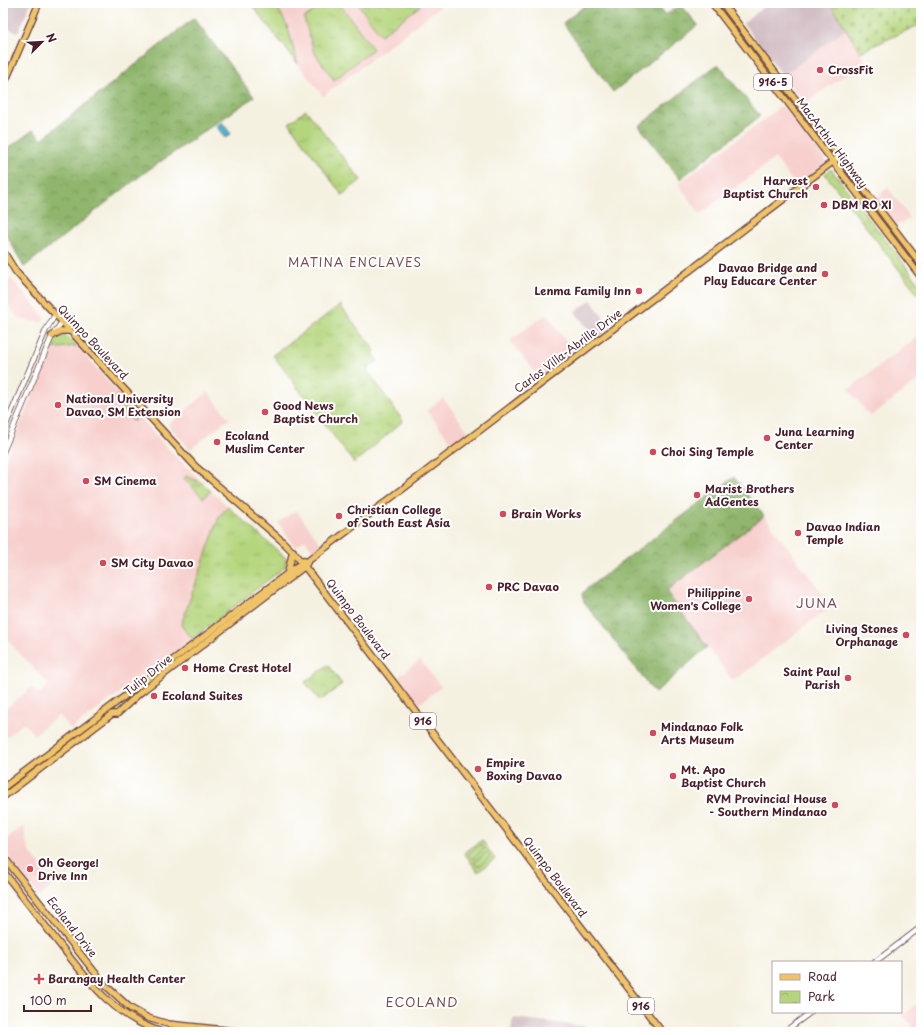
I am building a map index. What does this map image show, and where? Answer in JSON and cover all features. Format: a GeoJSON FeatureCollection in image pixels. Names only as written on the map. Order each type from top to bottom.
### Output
{"type":"FeatureCollection","features":[{"type":"Feature","properties":{"kind":"main road"},"geometry":{"type":"LineString","coordinates":[[3,87],[39,3]]}},
{"type":"Feature","properties":{"kind":"main road","name":"MacArthur Highway"},"geometry":{"type":"LineString","coordinates":[[712,3],[921,277]]}},
{"type":"Feature","properties":{"kind":"main road","name":"MacArthur Highway"},"geometry":{"type":"LineString","coordinates":[[722,3],[921,264]]}},
{"type":"Feature","properties":{"kind":"main road"},"geometry":{"type":"LineString","coordinates":[[755,59],[761,55]]}},
{"type":"Feature","properties":{"kind":"main road"},"geometry":{"type":"LineString","coordinates":[[789,103],[795,99]]}},
{"type":"Feature","properties":{"kind":"main road","name":"Carlos Villa-Abrille Drive"},"geometry":{"type":"LineString","coordinates":[[305,563],[839,157]]}},
{"type":"Feature","properties":{"kind":"main road","name":"Quimpo Boulevard"},"geometry":{"type":"LineString","coordinates":[[3,251],[16,272],[195,466],[305,563],[662,1032]]}},
{"type":"Feature","properties":{"kind":"main road"},"geometry":{"type":"LineString","coordinates":[[52,336],[59,332],[70,331]]}},
{"type":"Feature","properties":{"kind":"main road"},"geometry":{"type":"LineString","coordinates":[[288,571],[293,551]]}},
{"type":"Feature","properties":{"kind":"main road","name":"Tulip Drive"},"geometry":{"type":"LineString","coordinates":[[3,788],[288,571],[305,563]]}},
{"type":"Feature","properties":{"kind":"main road","name":"Tulip Drive"},"geometry":{"type":"LineString","coordinates":[[3,797],[112,714],[117,714],[142,692],[305,563]]}},
{"type":"Feature","properties":{"kind":"main road"},"geometry":{"type":"LineString","coordinates":[[137,686],[142,692]]}},
{"type":"Feature","properties":{"kind":"main road"},"geometry":{"type":"LineString","coordinates":[[88,722],[93,729]]}},
{"type":"Feature","properties":{"kind":"main road"},"geometry":{"type":"LineString","coordinates":[[59,744],[64,751]]}},
{"type":"Feature","properties":{"kind":"main road"},"geometry":{"type":"LineString","coordinates":[[43,757],[48,764]]}},
{"type":"Feature","properties":{"kind":"main road","name":"Ecoland Drive"},"geometry":{"type":"LineString","coordinates":[[3,856],[104,984],[124,1004],[148,1018],[168,1024],[245,1032]]}},
{"type":"Feature","properties":{"kind":"main road","name":"Ecoland Drive"},"geometry":{"type":"LineString","coordinates":[[3,871],[102,997],[132,1020],[162,1032]]}},
{"type":"Feature","properties":{"kind":"street"},"geometry":{"type":"LineString","coordinates":[[3,432],[35,355],[55,315]]}},
{"type":"Feature","properties":{"kind":"street"},"geometry":{"type":"LineString","coordinates":[[3,452],[52,336],[62,322]]}},
{"type":"Feature","properties":{"kind":"street"},"geometry":{"type":"LineString","coordinates":[[35,355],[42,359]]}},
{"type":"Feature","properties":{"kind":"street"},"geometry":{"type":"LineString","coordinates":[[12,410],[19,413]]}},
{"type":"Feature","properties":{"kind":"street"},"geometry":{"type":"LineString","coordinates":[[876,961],[921,927]]}},
{"type":"Feature","properties":{"kind":"street"},"geometry":{"type":"LineString","coordinates":[[784,1032],[810,1013]]}},
{"type":"Feature","properties":{"kind":"shaded area"},"geometry":{"type":"Polygon","coordinates":[[[3,3],[31,3],[18,33],[3,26],[3,3]]]}},
{"type":"Feature","properties":{"kind":"shaded area"},"geometry":{"type":"Polygon","coordinates":[[[250,3],[445,3],[323,96],[250,3]]]}},
{"type":"Feature","properties":{"kind":"shaded area"},"geometry":{"type":"Polygon","coordinates":[[[769,3],[830,3],[846,29],[783,76],[743,23],[769,3]]]}},
{"type":"Feature","properties":{"kind":"shaded area"},"geometry":{"type":"Polygon","coordinates":[[[846,29],[865,60],[805,104],[783,76],[846,29]]]}},
{"type":"Feature","properties":{"kind":"shaded area"},"geometry":{"type":"Polygon","coordinates":[[[783,105],[827,162],[796,186],[775,158],[700,214],[678,184],[783,105]]]}},
{"type":"Feature","properties":{"kind":"shaded area"},"geometry":{"type":"Polygon","coordinates":[[[888,188],[910,218],[896,226],[875,198],[888,188]]]}},
{"type":"Feature","properties":{"kind":"shaded area"},"geometry":{"type":"Polygon","coordinates":[[[11,279],[45,317],[42,322],[19,319],[7,304],[3,307],[3,285],[11,279]]]}},
{"type":"Feature","properties":{"kind":"shaded area"},"geometry":{"type":"Polygon","coordinates":[[[591,300],[611,328],[596,339],[575,312],[591,300]]]}},
{"type":"Feature","properties":{"kind":"shaded area"},"geometry":{"type":"Polygon","coordinates":[[[546,314],[577,356],[542,381],[510,341],[546,314]]]}},
{"type":"Feature","properties":{"kind":"shaded area"},"geometry":{"type":"Polygon","coordinates":[[[921,334],[921,378],[870,417],[849,389],[921,334]]]}},
{"type":"Feature","properties":{"kind":"shaded area","name":"SM City Davao"},"geometry":{"type":"Polygon","coordinates":[[[77,346],[166,447],[228,507],[219,517],[181,625],[192,639],[71,729],[59,715],[34,735],[24,723],[3,739],[3,711],[32,687],[39,694],[49,685],[3,635],[3,467],[42,372],[49,349],[77,346]]]}},
{"type":"Feature","properties":{"kind":"shaded area"},"geometry":{"type":"Polygon","coordinates":[[[208,392],[229,419],[190,449],[168,425],[208,392]]]}},
{"type":"Feature","properties":{"kind":"shaded area"},"geometry":{"type":"Polygon","coordinates":[[[443,398],[471,435],[455,447],[427,411],[443,398]]]}},
{"type":"Feature","properties":{"kind":"shaded area"},"geometry":{"type":"Polygon","coordinates":[[[296,510],[322,545],[314,552],[305,540],[295,547],[278,523],[296,510]]]}},
{"type":"Feature","properties":{"kind":"shaded area","name":"Philippine Women's College"},"geometry":{"type":"Polygon","coordinates":[[[764,516],[832,606],[733,681],[665,591],[764,516]]]}},
{"type":"Feature","properties":{"kind":"shaded area"},"geometry":{"type":"Polygon","coordinates":[[[420,660],[441,687],[419,704],[398,677],[420,660]]]}},
{"type":"Feature","properties":{"kind":"shaded area","name":"Oh George! Drive Inn"},"geometry":{"type":"Polygon","coordinates":[[[25,825],[25,838],[28,849],[54,884],[39,897],[3,850],[3,842],[25,825]]]}},
{"type":"Feature","properties":{"kind":"shaded area"},"geometry":{"type":"Polygon","coordinates":[[[921,1001],[921,1032],[917,1032],[903,1015],[921,1001]]]}},
{"type":"Feature","properties":{"kind":"shaded area"},"geometry":{"type":"Polygon","coordinates":[[[513,1018],[586,1026],[586,1032],[511,1032],[513,1018]]]}},
{"type":"Feature","properties":{"kind":"green space"},"geometry":{"type":"Polygon","coordinates":[[[250,3],[275,3],[287,25],[298,64],[250,3]]]}},
{"type":"Feature","properties":{"kind":"green space"},"geometry":{"type":"Polygon","coordinates":[[[325,3],[339,3],[373,49],[334,80],[314,52],[304,18],[325,3]]]}},
{"type":"Feature","properties":{"kind":"green space"},"geometry":{"type":"Polygon","coordinates":[[[357,3],[418,3],[420,6],[381,35],[357,3]]]}},
{"type":"Feature","properties":{"kind":"green space"},"geometry":{"type":"Polygon","coordinates":[[[588,3],[656,3],[665,15],[681,5],[698,25],[613,92],[563,23],[588,3]]]}},
{"type":"Feature","properties":{"kind":"green space"},"geometry":{"type":"Polygon","coordinates":[[[830,3],[921,3],[921,24],[860,52],[830,3]]]}},
{"type":"Feature","properties":{"kind":"green space"},"geometry":{"type":"Polygon","coordinates":[[[194,18],[254,97],[144,173],[24,267],[3,228],[3,152],[33,130],[42,139],[194,18]]]}},
{"type":"Feature","properties":{"kind":"green space"},"geometry":{"type":"Polygon","coordinates":[[[718,64],[760,116],[680,179],[639,126],[718,64]]]}},
{"type":"Feature","properties":{"kind":"green space"},"geometry":{"type":"Polygon","coordinates":[[[306,110],[361,180],[342,195],[289,123],[306,110]]]}},
{"type":"Feature","properties":{"kind":"green space"},"geometry":{"type":"Polygon","coordinates":[[[831,169],[921,286],[921,298],[825,174],[831,169]]]}},
{"type":"Feature","properties":{"kind":"green space"},"geometry":{"type":"Polygon","coordinates":[[[340,305],[375,351],[373,353],[378,361],[367,370],[403,421],[354,463],[273,355],[340,305]]]}},
{"type":"Feature","properties":{"kind":"green space"},"geometry":{"type":"Polygon","coordinates":[[[62,333],[77,346],[49,349],[55,336],[62,333]]]}},
{"type":"Feature","properties":{"kind":"green space"},"geometry":{"type":"Polygon","coordinates":[[[117,395],[127,404],[135,420],[133,421],[113,399],[117,395]]]}},
{"type":"Feature","properties":{"kind":"green space"},"geometry":{"type":"Polygon","coordinates":[[[186,476],[202,483],[211,491],[203,498],[184,478],[186,476]]]}},
{"type":"Feature","properties":{"kind":"green space"},"geometry":{"type":"Polygon","coordinates":[[[734,477],[764,516],[666,591],[707,647],[655,693],[584,602],[582,595],[585,590],[734,477]]]}},
{"type":"Feature","properties":{"kind":"green space"},"geometry":{"type":"Polygon","coordinates":[[[228,507],[286,558],[285,567],[192,639],[181,625],[219,517],[228,507]]]}},
{"type":"Feature","properties":{"kind":"green space"},"geometry":{"type":"Polygon","coordinates":[[[328,665],[342,684],[320,701],[305,682],[328,665]]]}},
{"type":"Feature","properties":{"kind":"green space"},"geometry":{"type":"Polygon","coordinates":[[[482,840],[495,859],[478,872],[464,853],[482,840]]]}},
{"type":"Feature","properties":{"kind":"green space"},"geometry":{"type":"Polygon","coordinates":[[[481,844],[484,849],[472,859],[468,854],[481,844]]]}},
{"type":"Feature","properties":{"kind":"green space"},"geometry":{"type":"Polygon","coordinates":[[[487,852],[490,857],[478,867],[474,862],[487,852]]]}},
{"type":"Feature","properties":{"kind":"water"},"geometry":{"type":"Polygon","coordinates":[[[222,122],[231,134],[225,138],[216,126],[222,122]]]}},
{"type":"Feature","properties":{"kind":"place","name":"CrossFit"},"geometry":{"type":"Point","coordinates":[820,70]}},
{"type":"Feature","properties":{"kind":"place","name":"Harvest Baptist Church"},"geometry":{"type":"Point","coordinates":[816,187]}},
{"type":"Feature","properties":{"kind":"place","name":"DBM RO XI"},"geometry":{"type":"Point","coordinates":[824,205]}},
{"type":"Feature","properties":{"kind":"place","name":"Davao Bridge and Play Educare Center"},"geometry":{"type":"Point","coordinates":[825,274]}},
{"type":"Feature","properties":{"kind":"place","name":"Lenma Family Inn"},"geometry":{"type":"Point","coordinates":[639,291]}},
{"type":"Feature","properties":{"kind":"place","name":"National University Davao, SM Extension"},"geometry":{"type":"Point","coordinates":[58,405]}},
{"type":"Feature","properties":{"kind":"place","name":"Good News Baptist Church"},"geometry":{"type":"Point","coordinates":[265,412]}},
{"type":"Feature","properties":{"kind":"place","name":"Juna Learning Center"},"geometry":{"type":"Point","coordinates":[767,438]}},
{"type":"Feature","properties":{"kind":"place","name":"Ecoland Muslim Center"},"geometry":{"type":"Point","coordinates":[217,442]}},
{"type":"Feature","properties":{"kind":"place","name":"Choi Sing Temple"},"geometry":{"type":"Point","coordinates":[653,452]}},
{"type":"Feature","properties":{"kind":"place","name":"SM Cinema"},"geometry":{"type":"Point","coordinates":[86,481]}},
{"type":"Feature","properties":{"kind":"place","name":"Marist Brothers AdGentes"},"geometry":{"type":"Point","coordinates":[697,495]}},
{"type":"Feature","properties":{"kind":"place","name":"Brain Works"},"geometry":{"type":"Point","coordinates":[503,514]}},
{"type":"Feature","properties":{"kind":"place","name":"Christian College of South East Asia"},"geometry":{"type":"Point","coordinates":[339,516]}},
{"type":"Feature","properties":{"kind":"place","name":"Davao Indian Temple"},"geometry":{"type":"Point","coordinates":[798,533]}},
{"type":"Feature","properties":{"kind":"place","name":"SM City Davao"},"geometry":{"type":"Point","coordinates":[103,563]}},
{"type":"Feature","properties":{"kind":"place","name":"PRC Davao"},"geometry":{"type":"Point","coordinates":[489,587]}},
{"type":"Feature","properties":{"kind":"place","name":"Philippine Women's College"},"geometry":{"type":"Point","coordinates":[749,599]}},
{"type":"Feature","properties":{"kind":"place","name":"Living Stones Orphanage"},"geometry":{"type":"Point","coordinates":[906,635]}},
{"type":"Feature","properties":{"kind":"place","name":"Home Crest Hotel"},"geometry":{"type":"Point","coordinates":[185,668]}},
{"type":"Feature","properties":{"kind":"place","name":"Saint Paul Parish"},"geometry":{"type":"Point","coordinates":[848,678]}},
{"type":"Feature","properties":{"kind":"place","name":"Ecoland Suites"},"geometry":{"type":"Point","coordinates":[154,696]}},
{"type":"Feature","properties":{"kind":"place","name":"Mindanao Folk Arts Museum"},"geometry":{"type":"Point","coordinates":[653,733]}},
{"type":"Feature","properties":{"kind":"place","name":"Empire Boxing Davao"},"geometry":{"type":"Point","coordinates":[478,769]}},
{"type":"Feature","properties":{"kind":"place","name":"Mt. Apo Baptist Church"},"geometry":{"type":"Point","coordinates":[673,776]}},
{"type":"Feature","properties":{"kind":"place","name":"RVM Provincial House - Southern Mindanao"},"geometry":{"type":"Point","coordinates":[835,805]}},
{"type":"Feature","properties":{"kind":"place","name":"Oh George! Drive Inn"},"geometry":{"type":"Point","coordinates":[30,869]}},
{"type":"Feature","properties":{"kind":"place","name":"Barangay Health Center"},"geometry":{"type":"Point","coordinates":[39,979]}},
{"type":"Feature","properties":{"kind":"district","name":"MATINA ENCLAVES"},"geometry":{"type":"Point","coordinates":[355,263]}},
{"type":"Feature","properties":{"kind":"district","name":"JUNA"},"geometry":{"type":"Point","coordinates":[817,603]}},
{"type":"Feature","properties":{"kind":"district","name":"ECOLAND"},"geometry":{"type":"Point","coordinates":[422,1002]}}]}
